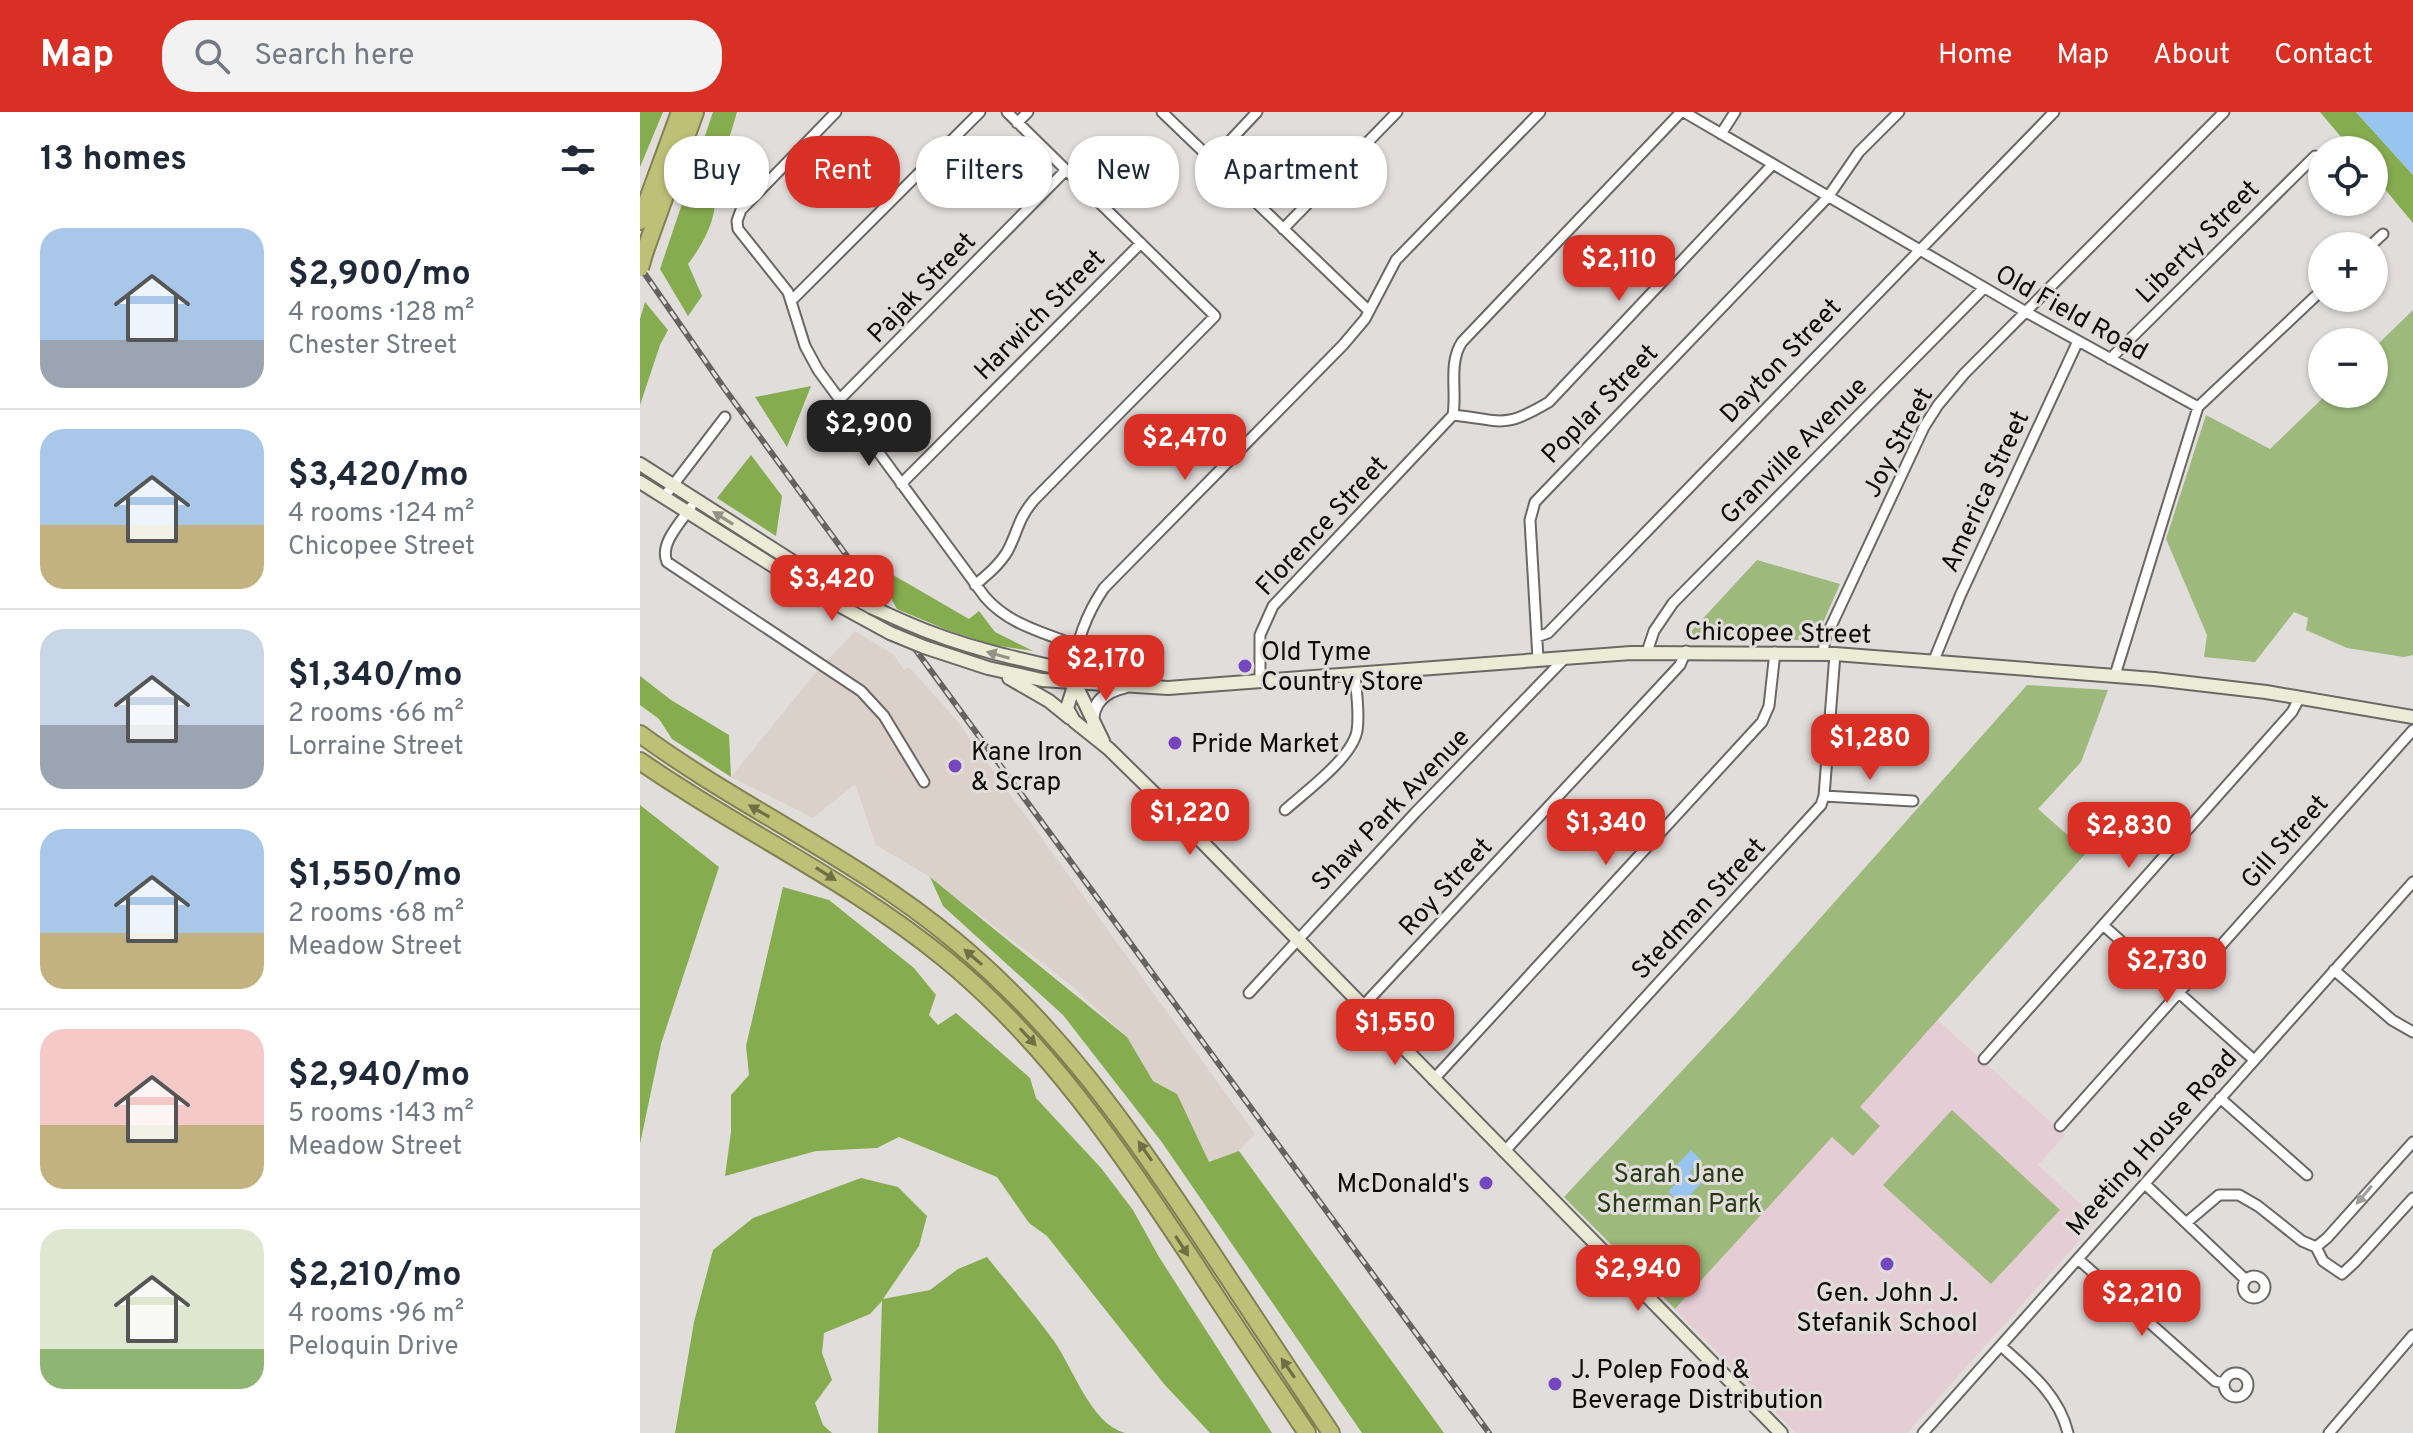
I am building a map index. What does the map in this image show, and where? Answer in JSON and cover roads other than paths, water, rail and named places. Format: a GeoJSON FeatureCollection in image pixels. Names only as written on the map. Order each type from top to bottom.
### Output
{"type":"FeatureCollection","features":[{"type":"Feature","properties":{"kind":"highway"},"geometry":{"type":"LineString","coordinates":[[640,221],[680,112]]}},
{"type":"Feature","properties":{"kind":"highway"},"geometry":{"type":"LineString","coordinates":[[640,268],[695,112]]}},
{"type":"Feature","properties":{"kind":"highway"},"geometry":{"type":"LineString","coordinates":[[640,734],[717,786],[829,852],[910,906],[976,959],[1039,1018],[1125,1123],[1331,1433]]}},
{"type":"Feature","properties":{"kind":"highway"},"geometry":{"type":"LineString","coordinates":[[640,761],[698,799],[816,867],[884,912],[946,960],[1013,1021],[1060,1073],[1107,1133],[1307,1433]]}},
{"type":"Feature","properties":{"kind":"main road","name":"Chicopee Street"},"geometry":{"type":"LineString","coordinates":[[640,464],[672,484],[691,506],[823,597],[890,633],[988,668],[1042,680],[1074,677]]}},
{"type":"Feature","properties":{"kind":"main road","name":"Chicopee Street"},"geometry":{"type":"LineString","coordinates":[[640,482],[664,497],[691,506],[831,586],[907,623],[986,652],[1074,677],[1139,686],[1185,688],[1647,652],[1829,653],[2115,675],[2300,697],[2413,717]]}},
{"type":"Feature","properties":{"kind":"main road"},"geometry":{"type":"LineString","coordinates":[[988,668],[1039,695],[1109,749],[1781,1433]]}},
{"type":"Feature","properties":{"kind":"main road"},"geometry":{"type":"LineString","coordinates":[[1074,677],[1067,708],[1074,721]]}},
{"type":"Feature","properties":{"kind":"main road"},"geometry":{"type":"LineString","coordinates":[[1074,677],[1093,724],[1109,749]]}},
{"type":"Feature","properties":{"kind":"street"},"geometry":{"type":"LineString","coordinates":[[836,112],[741,210],[737,222],[743,236],[792,300],[807,352],[975,585],[1007,617],[1078,646]]}},
{"type":"Feature","properties":{"kind":"street"},"geometry":{"type":"LineString","coordinates":[[792,300],[980,112]]}},
{"type":"Feature","properties":{"kind":"street"},"geometry":{"type":"LineString","coordinates":[[975,585],[998,565],[1008,550],[1023,512],[1215,316],[1007,112]]}},
{"type":"Feature","properties":{"kind":"street"},"geometry":{"type":"LineString","coordinates":[[1017,123],[1028,112]]}},
{"type":"Feature","properties":{"kind":"street"},"geometry":{"type":"LineString","coordinates":[[1162,112],[1195,144]]}},
{"type":"Feature","properties":{"kind":"street"},"geometry":{"type":"LineString","coordinates":[[1234,136],[1257,112]]}},
{"type":"Feature","properties":{"kind":"street"},"geometry":{"type":"LineString","coordinates":[[1283,229],[1397,112]]}},
{"type":"Feature","properties":{"kind":"street"},"geometry":{"type":"LineString","coordinates":[[1074,677],[1078,646],[1095,603],[1110,581],[1343,345],[1369,311],[1396,260],[1540,112]]}},
{"type":"Feature","properties":{"kind":"street"},"geometry":{"type":"LineString","coordinates":[[1682,112],[1465,338],[1454,359],[1456,395],[1453,415],[1509,422],[1549,402],[1773,164]]}},
{"type":"Feature","properties":{"kind":"street","name":"Old Field Road"},"geometry":{"type":"LineString","coordinates":[[1682,112],[1984,288],[2198,407]]}},
{"type":"Feature","properties":{"kind":"street"},"geometry":{"type":"LineString","coordinates":[[1721,134],[1735,112]]}},
{"type":"Feature","properties":{"kind":"street","name":"Poplar Street"},"geometry":{"type":"LineString","coordinates":[[1538,659],[1530,525],[1530,512],[1535,502],[1828,197],[1859,152],[1899,112]]}},
{"type":"Feature","properties":{"kind":"street","name":"Dayton Street"},"geometry":{"type":"LineString","coordinates":[[1537,637],[1548,633],[2054,112]]}},
{"type":"Feature","properties":{"kind":"street","name":"Joy Street"},"geometry":{"type":"LineString","coordinates":[[1829,653],[1825,639],[1924,427],[1951,388],[2224,112]]}},
{"type":"Feature","properties":{"kind":"street","name":"Liberty Street"},"geometry":{"type":"LineString","coordinates":[[2110,359],[2308,163]]}},
{"type":"Feature","properties":{"kind":"street","name":"Pajak Street"},"geometry":{"type":"LineString","coordinates":[[840,399],[1066,170]]}},
{"type":"Feature","properties":{"kind":"street"},"geometry":{"type":"LineString","coordinates":[[1261,208],[1369,311]]}},
{"type":"Feature","properties":{"kind":"street","name":"Harwich Street"},"geometry":{"type":"LineString","coordinates":[[901,484],[1141,243]]}},
{"type":"Feature","properties":{"kind":"street","name":"Granville Avenue"},"geometry":{"type":"LineString","coordinates":[[1647,652],[1654,631],[1673,603],[1984,288]]}},
{"type":"Feature","properties":{"kind":"street"},"geometry":{"type":"LineString","coordinates":[[2115,675],[2198,407],[2308,303]]}},
{"type":"Feature","properties":{"kind":"street","name":"America Street"},"geometry":{"type":"LineString","coordinates":[[1934,660],[1960,596],[2078,341]]}},
{"type":"Feature","properties":{"kind":"street","name":"Florence Street"},"geometry":{"type":"LineString","coordinates":[[1260,682],[1260,635],[1273,606],[1453,415]]}},
{"type":"Feature","properties":{"kind":"street"},"geometry":{"type":"LineString","coordinates":[[664,497],[725,417]]}},
{"type":"Feature","properties":{"kind":"street"},"geometry":{"type":"LineString","coordinates":[[691,506],[666,546],[664,555],[667,562],[861,691],[884,716],[924,782]]}},
{"type":"Feature","properties":{"kind":"street","name":"Roy Street"},"geometry":{"type":"LineString","coordinates":[[1362,1007],[1680,665],[1686,651]]}},
{"type":"Feature","properties":{"kind":"street"},"geometry":{"type":"LineString","coordinates":[[1433,1080],[1762,722],[1769,706],[1775,652]]}},
{"type":"Feature","properties":{"kind":"street"},"geometry":{"type":"LineString","coordinates":[[1829,653],[1824,796],[1913,801]]}},
{"type":"Feature","properties":{"kind":"street","name":"Shaw Park Avenue"},"geometry":{"type":"LineString","coordinates":[[1249,993],[1565,658]]}},
{"type":"Feature","properties":{"kind":"street"},"geometry":{"type":"LineString","coordinates":[[1285,810],[1334,765],[1355,737],[1355,674]]}},
{"type":"Feature","properties":{"kind":"street"},"geometry":{"type":"LineString","coordinates":[[1093,724],[1094,710],[1106,694],[1113,689],[1139,686]]}},
{"type":"Feature","properties":{"kind":"street"},"geometry":{"type":"LineString","coordinates":[[1984,1059],[2292,712],[2300,697]]}},
{"type":"Feature","properties":{"kind":"street","name":"Gill Street"},"geometry":{"type":"LineString","coordinates":[[2060,1126],[2413,730]]}},
{"type":"Feature","properties":{"kind":"street","name":"Stedman Street"},"geometry":{"type":"LineString","coordinates":[[1504,1152],[1817,811],[1824,796]]}},
{"type":"Feature","properties":{"kind":"street","name":"Meeting House Road"},"geometry":{"type":"LineString","coordinates":[[1923,1433],[2413,882]]}},
{"type":"Feature","properties":{"kind":"street"},"geometry":{"type":"LineString","coordinates":[[2103,925],[2254,1060]]}},
{"type":"Feature","properties":{"kind":"street"},"geometry":{"type":"LineString","coordinates":[[2334,970],[2392,1020],[2413,1032]]}},
{"type":"Feature","properties":{"kind":"street"},"geometry":{"type":"LineString","coordinates":[[2220,1098],[2307,1175]]}},
{"type":"Feature","properties":{"kind":"street"},"geometry":{"type":"LineString","coordinates":[[2316,1247],[2413,1142]]}},
{"type":"Feature","properties":{"kind":"street"},"geometry":{"type":"LineString","coordinates":[[2145,1184],[2246,1280]]}},
{"type":"Feature","properties":{"kind":"street"},"geometry":{"type":"LineString","coordinates":[[2186,1223],[2219,1195],[2234,1194],[2252,1201],[2302,1241],[2316,1247],[2327,1264],[2343,1274],[2413,1198]]}},
{"type":"Feature","properties":{"kind":"street"},"geometry":{"type":"LineString","coordinates":[[2078,1259],[2215,1381],[2224,1383]]}},
{"type":"Feature","properties":{"kind":"street"},"geometry":{"type":"LineString","coordinates":[[2329,1433],[2413,1335]]}},
{"type":"Feature","properties":{"kind":"street"},"geometry":{"type":"LineString","coordinates":[[2001,1346],[2049,1392],[2061,1411],[2068,1433]]}},
{"type":"Feature","properties":{"kind":"water"},"geometry":{"type":"Polygon","coordinates":[[[2356,112],[2413,112],[2413,175],[2388,147],[2388,136],[2378,136],[2356,112]]]}},
{"type":"Feature","properties":{"kind":"water"},"geometry":{"type":"Polygon","coordinates":[[[1691,1150],[1701,1160],[1690,1172],[1702,1183],[1690,1195],[1699,1204],[1691,1213],[1668,1192],[1677,1182],[1668,1174],[1691,1150]]]}},
{"type":"Feature","properties":{"kind":"railway"},"geometry":{"type":"LineString","coordinates":[[640,267],[724,388],[1489,1433]]}},
{"type":"Feature","properties":{"kind":"place","name":"Old Tyme Country Store"},"geometry":{"type":"Point","coordinates":[1245,666]}},
{"type":"Feature","properties":{"kind":"place","name":"Pride Market"},"geometry":{"type":"Point","coordinates":[1175,743]}},
{"type":"Feature","properties":{"kind":"place","name":"Kane Iron & Scrap"},"geometry":{"type":"Point","coordinates":[955,766]}},
{"type":"Feature","properties":{"kind":"place","name":"McDonald's"},"geometry":{"type":"Point","coordinates":[1486,1183]}},
{"type":"Feature","properties":{"kind":"place","name":"Gen. John J. Stefanik School"},"geometry":{"type":"Point","coordinates":[1887,1264]}},
{"type":"Feature","properties":{"kind":"place","name":"J. Polep Food & Beverage Distribution"},"geometry":{"type":"Point","coordinates":[1555,1384]}},
{"type":"Feature","properties":{"kind":"park label","name":"Sarah Jane Sherman Park"},"geometry":{"type":"Point","coordinates":[1679,1188]}}]}
